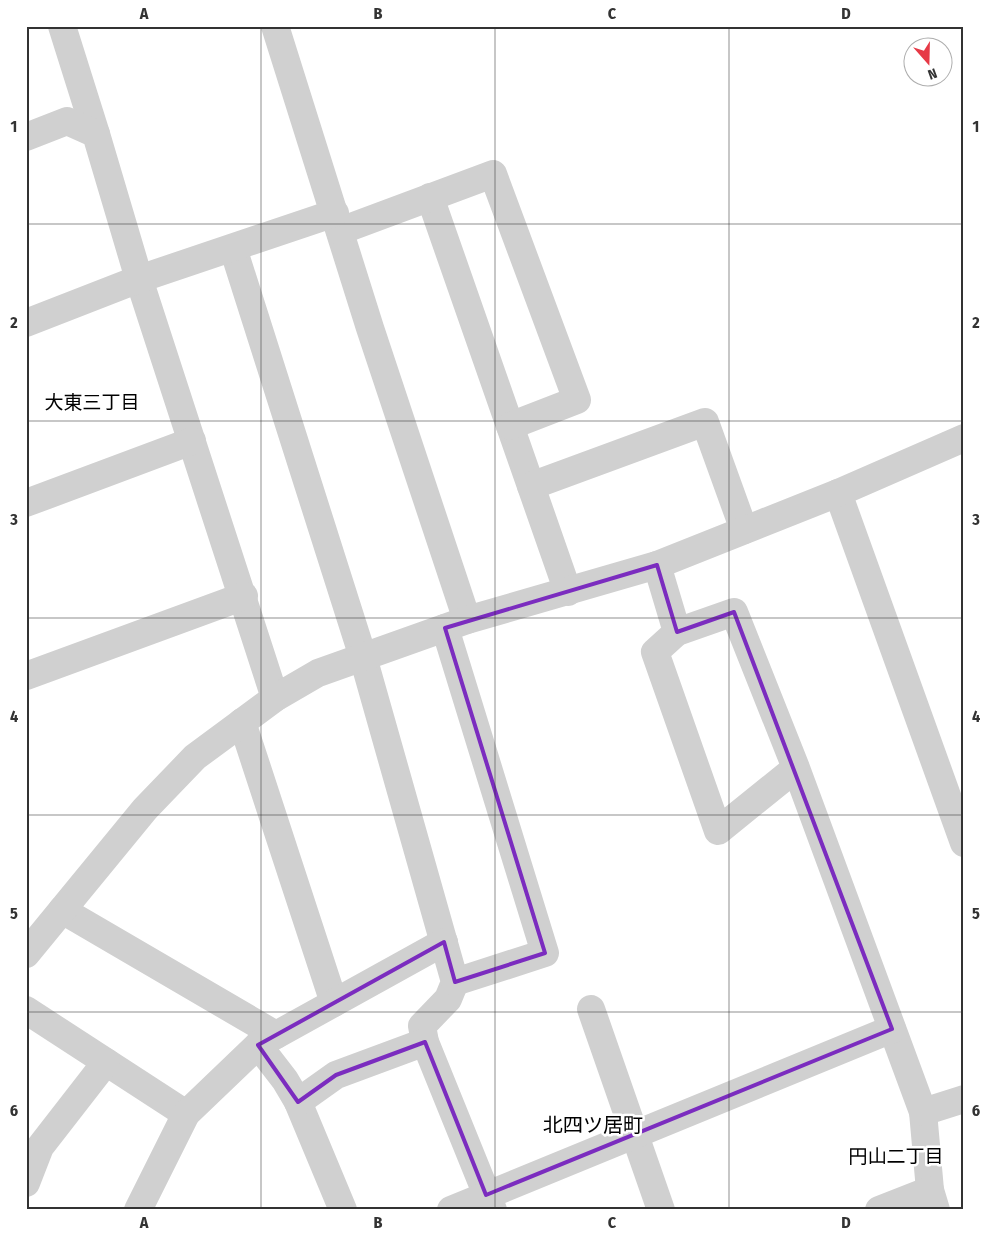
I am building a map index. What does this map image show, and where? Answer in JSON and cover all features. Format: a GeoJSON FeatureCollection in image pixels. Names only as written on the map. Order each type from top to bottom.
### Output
{"type":"FeatureCollection","features":[{"type":"Feature","properties":{"kind":"street"},"geometry":{"type":"LineString","coordinates":[[62,26],[139,279],[244,596],[275,698]]}},
{"type":"Feature","properties":{"kind":"street"},"geometry":{"type":"LineString","coordinates":[[276,26],[337,222],[456,624],[545,953],[455,982]]}},
{"type":"Feature","properties":{"kind":"street"},"geometry":{"type":"LineString","coordinates":[[26,137],[67,121],[96,134]]}},
{"type":"Feature","properties":{"kind":"street"},"geometry":{"type":"LineString","coordinates":[[26,323],[139,279],[233,248],[430,197],[493,174],[577,400],[510,426]]}},
{"type":"Feature","properties":{"kind":"street"},"geometry":{"type":"LineString","coordinates":[[430,197],[568,592]]}},
{"type":"Feature","properties":{"kind":"street"},"geometry":{"type":"LineString","coordinates":[[233,248],[364,657],[455,982],[448,999],[422,1026],[425,1042],[490,1202]]}},
{"type":"Feature","properties":{"kind":"street"},"geometry":{"type":"LineString","coordinates":[[531,486],[705,422],[744,530]]}},
{"type":"Feature","properties":{"kind":"street"},"geometry":{"type":"LineString","coordinates":[[26,954],[145,809],[195,757],[275,698],[318,673],[456,624],[657,565],[838,492],[964,438]]}},
{"type":"Feature","properties":{"kind":"street"},"geometry":{"type":"LineString","coordinates":[[26,503],[192,441]]}},
{"type":"Feature","properties":{"kind":"street"},"geometry":{"type":"LineString","coordinates":[[838,492],[964,843]]}},
{"type":"Feature","properties":{"kind":"street"},"geometry":{"type":"LineString","coordinates":[[657,565],[677,632]]}},
{"type":"Feature","properties":{"kind":"street"},"geometry":{"type":"LineString","coordinates":[[26,676],[244,596]]}},
{"type":"Feature","properties":{"kind":"street"},"geometry":{"type":"LineString","coordinates":[[796,768],[718,831],[655,652],[677,632],[734,612],[796,768],[923,1112],[933,1200],[879,1210]]}},
{"type":"Feature","properties":{"kind":"street"},"geometry":{"type":"LineString","coordinates":[[242,722],[334,1003]]}},
{"type":"Feature","properties":{"kind":"street"},"geometry":{"type":"LineString","coordinates":[[62,910],[267,1040],[285,1080],[298,1102],[344,1210]]}},
{"type":"Feature","properties":{"kind":"street"},"geometry":{"type":"LineString","coordinates":[[138,1210],[186,1114],[267,1040],[444,942]]}},
{"type":"Feature","properties":{"kind":"street"},"geometry":{"type":"LineString","coordinates":[[591,1009],[661,1210]]}},
{"type":"Feature","properties":{"kind":"street"},"geometry":{"type":"LineString","coordinates":[[26,1010],[186,1114]]}},
{"type":"Feature","properties":{"kind":"street"},"geometry":{"type":"LineString","coordinates":[[451,1210],[490,1202],[635,1132],[892,1029]]}},
{"type":"Feature","properties":{"kind":"street"},"geometry":{"type":"LineString","coordinates":[[298,1102],[336,1075],[425,1042]]}},
{"type":"Feature","properties":{"kind":"street"},"geometry":{"type":"LineString","coordinates":[[26,1183],[40,1147],[106,1062]]}},
{"type":"Feature","properties":{"kind":"street"},"geometry":{"type":"LineString","coordinates":[[923,1112],[964,1099]]}},
{"type":"Feature","properties":{"kind":"highlighted area"},"geometry":{"type":"Polygon","coordinates":[[[657,565],[677,632],[734,612],[892,1029],[486,1195],[425,1042],[336,1075],[298,1102],[258,1045],[444,942],[455,982],[545,953],[445,628],[657,565]]]}},
{"type":"Feature","properties":{"kind":"district","name":"大東三丁目"},"geometry":{"type":"Point","coordinates":[92,402]}},
{"type":"Feature","properties":{"kind":"district","name":"北四ツ居町"},"geometry":{"type":"Point","coordinates":[593,1125]}},
{"type":"Feature","properties":{"kind":"district","name":"円山二丁目"},"geometry":{"type":"Point","coordinates":[896,1156]}}]}
